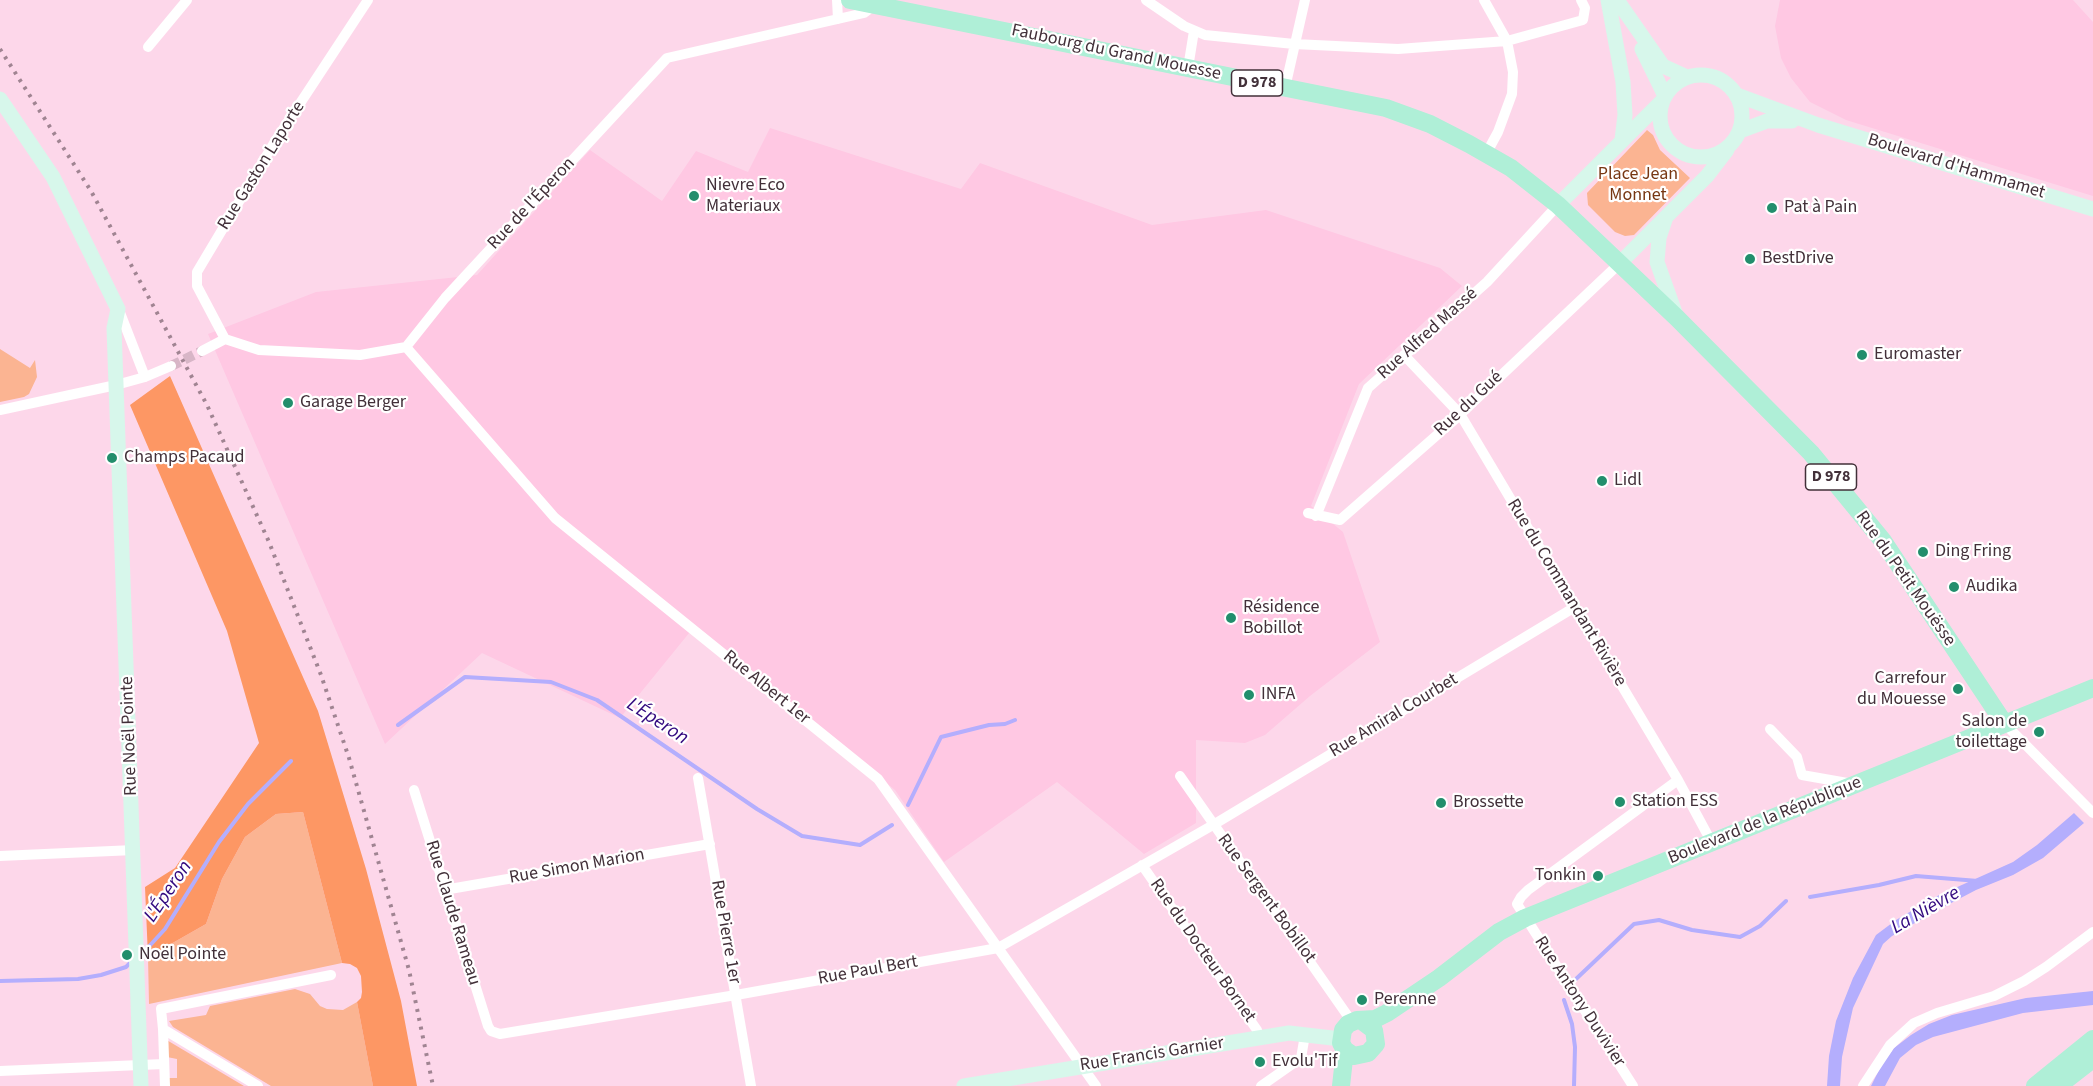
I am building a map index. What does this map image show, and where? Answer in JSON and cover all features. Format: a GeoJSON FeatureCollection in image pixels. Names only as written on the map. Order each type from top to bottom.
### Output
{"type":"FeatureCollection","features":[{"type":"Feature","properties":{"kind":"main road","name":"Faubourg du Grand Mouesse"},"geometry":{"type":"LineString","coordinates":[[850,0],[1386,108],[1430,124],[1511,168],[1558,205],[1620,263]]}},
{"type":"Feature","properties":{"kind":"main road"},"geometry":{"type":"LineString","coordinates":[[1608,0],[1623,82],[1625,115],[1622,140]]}},
{"type":"Feature","properties":{"kind":"main road"},"geometry":{"type":"LineString","coordinates":[[1617,0],[1663,66],[1687,77]]}},
{"type":"Feature","properties":{"kind":"main road"},"geometry":{"type":"LineString","coordinates":[[1629,19],[1664,98],[1660,112],[1661,125],[1666,137],[1675,147],[1686,154],[1699,157],[1712,156],[1724,150],[1736,136]]}},
{"type":"Feature","properties":{"kind":"main road"},"geometry":{"type":"LineString","coordinates":[[1558,205],[1678,81],[1687,77],[1710,75],[1730,86],[1737,95],[1742,113],[1736,136],[1707,176],[1620,263]]}},
{"type":"Feature","properties":{"kind":"main road","name":"Boulevard d'Hammamet"},"geometry":{"type":"LineString","coordinates":[[1737,95],[1818,125],[2093,209]]}},
{"type":"Feature","properties":{"kind":"main road"},"geometry":{"type":"LineString","coordinates":[[0,99],[53,177],[118,309]]}},
{"type":"Feature","properties":{"kind":"main road","name":"Boulevard d'Hammamet"},"geometry":{"type":"LineString","coordinates":[[1736,136],[1769,121],[1786,120],[1818,125]]}},
{"type":"Feature","properties":{"kind":"main road"},"geometry":{"type":"LineString","coordinates":[[1666,218],[1659,238],[1657,262],[1677,318]]}},
{"type":"Feature","properties":{"kind":"main road","name":"Rue du Petit Mouësse"},"geometry":{"type":"LineString","coordinates":[[1620,263],[1811,453],[1883,541],[2004,723]]}},
{"type":"Feature","properties":{"kind":"main road","name":"Rue Noël Pointe"},"geometry":{"type":"LineString","coordinates":[[118,309],[114,328],[141,1086]]}},
{"type":"Feature","properties":{"kind":"main road","name":"Boulevard de la République"},"geometry":{"type":"LineString","coordinates":[[1357,1021],[1375,1019],[1387,1013],[1499,933],[1525,918],[2093,688]]}},
{"type":"Feature","properties":{"kind":"main road","name":"Boulevard de la République"},"geometry":{"type":"LineString","coordinates":[[1376,1040],[1438,978]]}},
{"type":"Feature","properties":{"kind":"main road"},"geometry":{"type":"LineString","coordinates":[[1341,1086],[1342,1030],[1357,1021],[1374,1030],[1376,1040],[1374,1047],[1365,1055],[1348,1086]]}},
{"type":"Feature","properties":{"kind":"main road","name":"Rue Francis Garnier"},"geometry":{"type":"LineString","coordinates":[[964,1086],[1289,1033],[1343,1045]]}},
{"type":"Feature","properties":{"kind":"main road"},"geometry":{"type":"LineString","coordinates":[[2035,1086],[2093,1039]]}},
{"type":"Feature","properties":{"kind":"main road"},"geometry":{"type":"LineString","coordinates":[[1343,1045],[1354,1056],[1365,1055]]}},
{"type":"Feature","properties":{"kind":"main road"},"geometry":{"type":"LineString","coordinates":[[2058,1086],[2093,1059]]}},
{"type":"Feature","properties":{"kind":"street"},"geometry":{"type":"LineString","coordinates":[[148,47],[187,0]]}},
{"type":"Feature","properties":{"kind":"street","name":"Rue Gaston Laporte"},"geometry":{"type":"LineString","coordinates":[[225,339],[197,286],[197,272],[274,143],[368,0]]}},
{"type":"Feature","properties":{"kind":"street"},"geometry":{"type":"LineString","coordinates":[[837,0],[838,19]]}},
{"type":"Feature","properties":{"kind":"street"},"geometry":{"type":"LineString","coordinates":[[1146,0],[1194,31],[1188,68]]}},
{"type":"Feature","properties":{"kind":"street"},"geometry":{"type":"LineString","coordinates":[[1285,88],[1305,0]]}},
{"type":"Feature","properties":{"kind":"street"},"geometry":{"type":"LineString","coordinates":[[1484,0],[1507,40],[1513,72],[1512,94],[1498,132],[1486,154]]}},
{"type":"Feature","properties":{"kind":"street","name":"Faubourg du Grand Mouesse"},"geometry":{"type":"LineString","coordinates":[[1194,31],[1205,35],[1294,44],[1398,49],[1507,40],[1583,20],[1585,8],[1581,0]]}},
{"type":"Feature","properties":{"kind":"street","name":"Rue de l'Éperon"},"geometry":{"type":"LineString","coordinates":[[406,347],[445,298],[667,58],[864,14],[869,4]]}},
{"type":"Feature","properties":{"kind":"street","name":"Rue Alfred Massé"},"geometry":{"type":"LineString","coordinates":[[1312,515],[1368,388],[1487,282],[1558,205]]}},
{"type":"Feature","properties":{"kind":"street","name":"Rue du Gué"},"geometry":{"type":"LineString","coordinates":[[1312,515],[1340,520],[1460,414],[1620,263]]}},
{"type":"Feature","properties":{"kind":"street"},"geometry":{"type":"LineString","coordinates":[[118,309],[145,377]]}},
{"type":"Feature","properties":{"kind":"street"},"geometry":{"type":"LineString","coordinates":[[202,351],[225,339],[259,350],[360,355],[406,347]]}},
{"type":"Feature","properties":{"kind":"street","name":"Rue Albert 1er"},"geometry":{"type":"LineString","coordinates":[[406,347],[555,518],[879,779],[1096,1086]]}},
{"type":"Feature","properties":{"kind":"street","name":"Rue du Commandant Rivière"},"geometry":{"type":"LineString","coordinates":[[1404,355],[1460,414],[1678,780],[1712,843]]}},
{"type":"Feature","properties":{"kind":"street"},"geometry":{"type":"LineString","coordinates":[[0,410],[116,385],[145,377],[171,366]]}},
{"type":"Feature","properties":{"kind":"street","name":"Rue Amiral Courbet"},"geometry":{"type":"LineString","coordinates":[[1213,825],[1575,607]]}},
{"type":"Feature","properties":{"kind":"street"},"geometry":{"type":"LineString","coordinates":[[2004,723],[2093,813]]}},
{"type":"Feature","properties":{"kind":"street"},"geometry":{"type":"LineString","coordinates":[[1770,729],[1797,757],[1802,775],[1857,784]]}},
{"type":"Feature","properties":{"kind":"street","name":"Rue Sergent Bobillot"},"geometry":{"type":"LineString","coordinates":[[1180,776],[1213,825],[1357,1021]]}},
{"type":"Feature","properties":{"kind":"street","name":"Rue Pierre 1er"},"geometry":{"type":"LineString","coordinates":[[698,778],[751,1086]]}},
{"type":"Feature","properties":{"kind":"street"},"geometry":{"type":"LineString","coordinates":[[1525,918],[1517,904],[1521,897],[1678,780]]}},
{"type":"Feature","properties":{"kind":"street","name":"Rue Claude Rameau"},"geometry":{"type":"LineString","coordinates":[[414,790],[488,1026],[495,1033]]}},
{"type":"Feature","properties":{"kind":"street","name":"Rue Paul Bert"},"geometry":{"type":"LineString","coordinates":[[495,1033],[736,995],[998,948],[1213,825]]}},
{"type":"Feature","properties":{"kind":"street","name":"Rue Simon Marion"},"geometry":{"type":"LineString","coordinates":[[444,890],[710,844]]}},
{"type":"Feature","properties":{"kind":"street"},"geometry":{"type":"LineString","coordinates":[[0,856],[134,850]]}},
{"type":"Feature","properties":{"kind":"street","name":"Rue du Docteur Bornet"},"geometry":{"type":"LineString","coordinates":[[1142,865],[1257,1030],[1259,1038]]}},
{"type":"Feature","properties":{"kind":"street","name":"Rue Antony Duvivier"},"geometry":{"type":"LineString","coordinates":[[1525,918],[1633,1086]]}},
{"type":"Feature","properties":{"kind":"street"},"geometry":{"type":"LineString","coordinates":[[1863,1086],[1890,1045],[1914,1023],[1937,1013],[1994,996],[2024,981],[2093,932]]}},
{"type":"Feature","properties":{"kind":"street"},"geometry":{"type":"LineString","coordinates":[[165,1086],[161,1009],[331,975]]}},
{"type":"Feature","properties":{"kind":"street"},"geometry":{"type":"LineString","coordinates":[[163,1029],[258,1086]]}},
{"type":"Feature","properties":{"kind":"street"},"geometry":{"type":"LineString","coordinates":[[1261,1086],[1274,1083],[1301,1058],[1305,1035]]}},
{"type":"Feature","properties":{"kind":"street"},"geometry":{"type":"LineString","coordinates":[[0,1071],[164,1064]]}},
{"type":"Feature","properties":{"kind":"shaded area"},"geometry":{"type":"Polygon","coordinates":[[[1780,0],[2073,0],[2093,22],[2093,196],[1846,120],[1810,102],[1791,78],[1781,58],[1775,26],[1780,0]]]}},
{"type":"Feature","properties":{"kind":"shaded area"},"geometry":{"type":"Polygon","coordinates":[[[770,128],[961,189],[980,163],[1152,225],[1266,210],[1440,268],[1462,286],[1359,384],[1311,506],[1343,532],[1380,642],[1310,696],[1265,735],[1245,743],[1196,740],[1196,823],[1144,854],[1057,782],[944,862],[895,790],[694,627],[620,718],[482,653],[385,744],[208,334],[316,292],[477,275],[590,150],[662,201],[696,151],[748,172],[770,128]]]}},
{"type":"Feature","properties":{"kind":"shaded area"},"geometry":{"type":"Polygon","coordinates":[[[170,376],[318,711],[366,869],[401,1001],[417,1086],[373,1086],[357,1002],[362,992],[361,976],[357,968],[342,963],[303,812],[276,814],[245,837],[222,879],[206,924],[148,957],[145,887],[175,868],[259,743],[227,631],[130,405],[170,376]]]}},
{"type":"Feature","properties":{"kind":"green space","name":"Place Jean Monnet"},"geometry":{"type":"Polygon","coordinates":[[[1647,130],[1653,135],[1660,150],[1690,178],[1634,235],[1625,236],[1615,232],[1588,205],[1587,193],[1647,130]]]}},
{"type":"Feature","properties":{"kind":"green space"},"geometry":{"type":"Polygon","coordinates":[[[0,349],[30,368],[35,360],[37,377],[29,394],[24,397],[0,402],[0,349]]]}},
{"type":"Feature","properties":{"kind":"green space"},"geometry":{"type":"Polygon","coordinates":[[[303,812],[342,963],[149,1004],[148,957],[206,924],[222,879],[245,837],[276,814],[303,812]]]}},
{"type":"Feature","properties":{"kind":"green space"},"geometry":{"type":"Polygon","coordinates":[[[295,989],[310,994],[320,1006],[327,1009],[343,1010],[357,1002],[373,1086],[271,1086],[173,1027],[169,1021],[206,1015],[210,1006],[295,989]]]}},
{"type":"Feature","properties":{"kind":"green space"},"geometry":{"type":"Polygon","coordinates":[[[165,1039],[244,1086],[167,1086],[167,1078],[177,1078],[177,1059],[167,1057],[165,1039]]]}},
{"type":"Feature","properties":{"kind":"water","name":"La Nièvre"},"geometry":{"type":"Polygon","coordinates":[[[2074,813],[2084,823],[2043,858],[2013,875],[1976,890],[1936,911],[1892,936],[1883,944],[1853,1008],[1842,1057],[1840,1086],[1827,1086],[1829,1056],[1836,1021],[1853,978],[1876,935],[1935,897],[2013,862],[2074,813]]]}},
{"type":"Feature","properties":{"kind":"water"},"geometry":{"type":"Polygon","coordinates":[[[2093,991],[2093,1005],[2023,1013],[1933,1037],[1916,1045],[1900,1058],[1885,1086],[1871,1086],[1881,1066],[1894,1048],[1929,1024],[1952,1015],[2026,998],[2093,991]]]}},
{"type":"Feature","properties":{"kind":"waterway","name":"L'Éperon"},"geometry":{"type":"LineString","coordinates":[[398,725],[465,677],[551,682],[597,700],[757,809],[802,836],[860,845],[892,825]]}},
{"type":"Feature","properties":{"kind":"waterway","name":"L'Éperon"},"geometry":{"type":"LineString","coordinates":[[908,805],[941,737],[1015,720]]}},
{"type":"Feature","properties":{"kind":"waterway","name":"L'Éperon"},"geometry":{"type":"LineString","coordinates":[[142,954],[165,929],[219,842],[248,804],[291,761]]}},
{"type":"Feature","properties":{"kind":"waterway"},"geometry":{"type":"LineString","coordinates":[[1810,897],[1916,876],[1978,881]]}},
{"type":"Feature","properties":{"kind":"waterway"},"geometry":{"type":"LineString","coordinates":[[1576,979],[1634,924],[1659,920],[1692,930],[1740,937],[1760,926],[1786,901]]}},
{"type":"Feature","properties":{"kind":"waterway","name":"L'Éperon"},"geometry":{"type":"LineString","coordinates":[[0,981],[78,979],[126,967],[131,962]]}},
{"type":"Feature","properties":{"kind":"waterway"},"geometry":{"type":"LineString","coordinates":[[1564,1000],[1572,1024],[1575,1047],[1574,1086]]}},
{"type":"Feature","properties":{"kind":"tunnel"},"geometry":{"type":"LineString","coordinates":[[171,366],[202,351]]}},
{"type":"Feature","properties":{"kind":"railway"},"geometry":{"type":"LineString","coordinates":[[0,49],[91,191],[207,405],[269,542],[321,675],[349,758],[409,970],[433,1086]]}},
{"type":"Feature","properties":{"kind":"place","name":"Nievre Eco Materiaux"},"geometry":{"type":"Point","coordinates":[694,196]}},
{"type":"Feature","properties":{"kind":"place","name":"Pat à Pain"},"geometry":{"type":"Point","coordinates":[1772,208]}},
{"type":"Feature","properties":{"kind":"place","name":"BestDrive"},"geometry":{"type":"Point","coordinates":[1750,259]}},
{"type":"Feature","properties":{"kind":"place","name":"Euromaster"},"geometry":{"type":"Point","coordinates":[1862,355]}},
{"type":"Feature","properties":{"kind":"place","name":"Garage Berger"},"geometry":{"type":"Point","coordinates":[288,403]}},
{"type":"Feature","properties":{"kind":"place","name":"Champs Pacaud"},"geometry":{"type":"Point","coordinates":[112,458]}},
{"type":"Feature","properties":{"kind":"place","name":"Lidl"},"geometry":{"type":"Point","coordinates":[1602,481]}},
{"type":"Feature","properties":{"kind":"place","name":"Ding Fring"},"geometry":{"type":"Point","coordinates":[1923,552]}},
{"type":"Feature","properties":{"kind":"place","name":"Audika"},"geometry":{"type":"Point","coordinates":[1954,587]}},
{"type":"Feature","properties":{"kind":"place","name":"Résidence Bobillot"},"geometry":{"type":"Point","coordinates":[1231,618]}},
{"type":"Feature","properties":{"kind":"place","name":"Carrefour du Mouesse"},"geometry":{"type":"Point","coordinates":[1958,689]}},
{"type":"Feature","properties":{"kind":"place","name":"INFA"},"geometry":{"type":"Point","coordinates":[1249,695]}},
{"type":"Feature","properties":{"kind":"place","name":"Salon de toilettage"},"geometry":{"type":"Point","coordinates":[2039,732]}},
{"type":"Feature","properties":{"kind":"place","name":"Station ESS"},"geometry":{"type":"Point","coordinates":[1620,802]}},
{"type":"Feature","properties":{"kind":"place","name":"Brossette"},"geometry":{"type":"Point","coordinates":[1441,803]}},
{"type":"Feature","properties":{"kind":"place","name":"Tonkin"},"geometry":{"type":"Point","coordinates":[1598,876]}},
{"type":"Feature","properties":{"kind":"place","name":"Noël Pointe"},"geometry":{"type":"Point","coordinates":[127,955]}},
{"type":"Feature","properties":{"kind":"place","name":"Perenne"},"geometry":{"type":"Point","coordinates":[1362,1000]}},
{"type":"Feature","properties":{"kind":"place","name":"Evolu'Tif"},"geometry":{"type":"Point","coordinates":[1260,1062]}}]}
